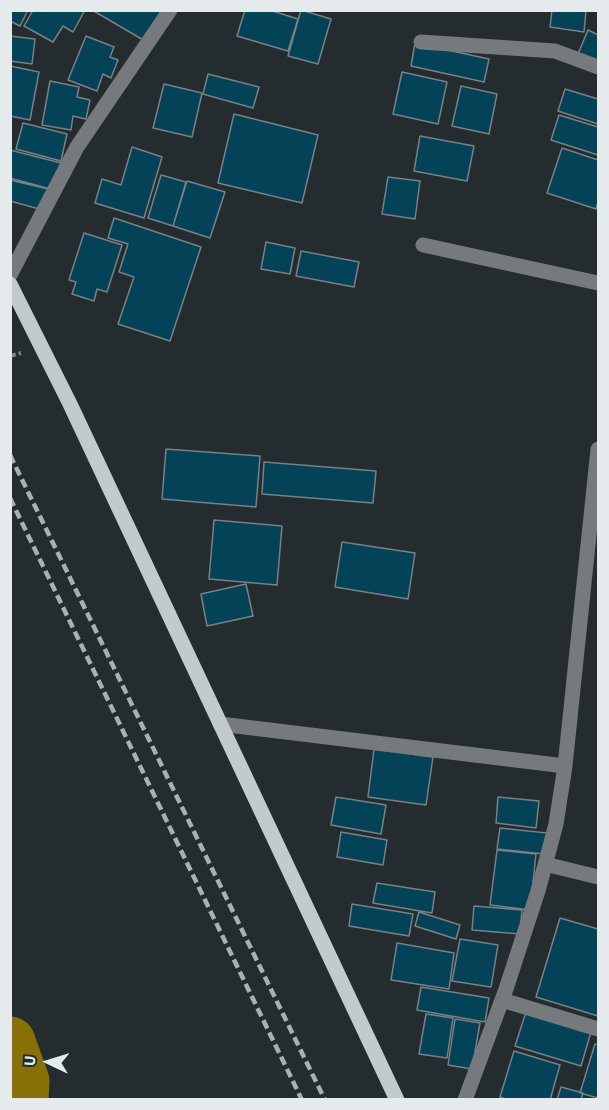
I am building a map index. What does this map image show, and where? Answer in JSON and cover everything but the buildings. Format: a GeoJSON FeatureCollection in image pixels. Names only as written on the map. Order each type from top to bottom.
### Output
{"type":"FeatureCollection","features":[{"type":"Feature","properties":{"kind":"main road"},"geometry":{"type":"LineString","coordinates":[[10,285],[70,404],[397,1100]]}},
{"type":"Feature","properties":{"kind":"street"},"geometry":{"type":"LineString","coordinates":[[10,275],[77,147],[170,10]]}},
{"type":"Feature","properties":{"kind":"street"},"geometry":{"type":"LineString","coordinates":[[421,42],[555,51],[598,67]]}},
{"type":"Feature","properties":{"kind":"street"},"geometry":{"type":"LineString","coordinates":[[423,245],[598,283]]}},
{"type":"Feature","properties":{"kind":"street"},"geometry":{"type":"LineString","coordinates":[[465,1100],[502,1000],[556,824],[565,766],[598,449]]}},
{"type":"Feature","properties":{"kind":"street"},"geometry":{"type":"LineString","coordinates":[[220,724],[565,766]]}},
{"type":"Feature","properties":{"kind":"street"},"geometry":{"type":"LineString","coordinates":[[545,864],[598,876]]}},
{"type":"Feature","properties":{"kind":"street"},"geometry":{"type":"LineString","coordinates":[[502,1000],[598,1029]]}},
{"type":"Feature","properties":{"kind":"waterway"},"geometry":{"type":"LineString","coordinates":[[10,1042],[24,1081],[23,1100]]}},
{"type":"Feature","properties":{"kind":"railway"},"geometry":{"type":"LineString","coordinates":[[10,455],[325,1100]]}},
{"type":"Feature","properties":{"kind":"railway"},"geometry":{"type":"LineString","coordinates":[[10,498],[302,1100]]}}]}
